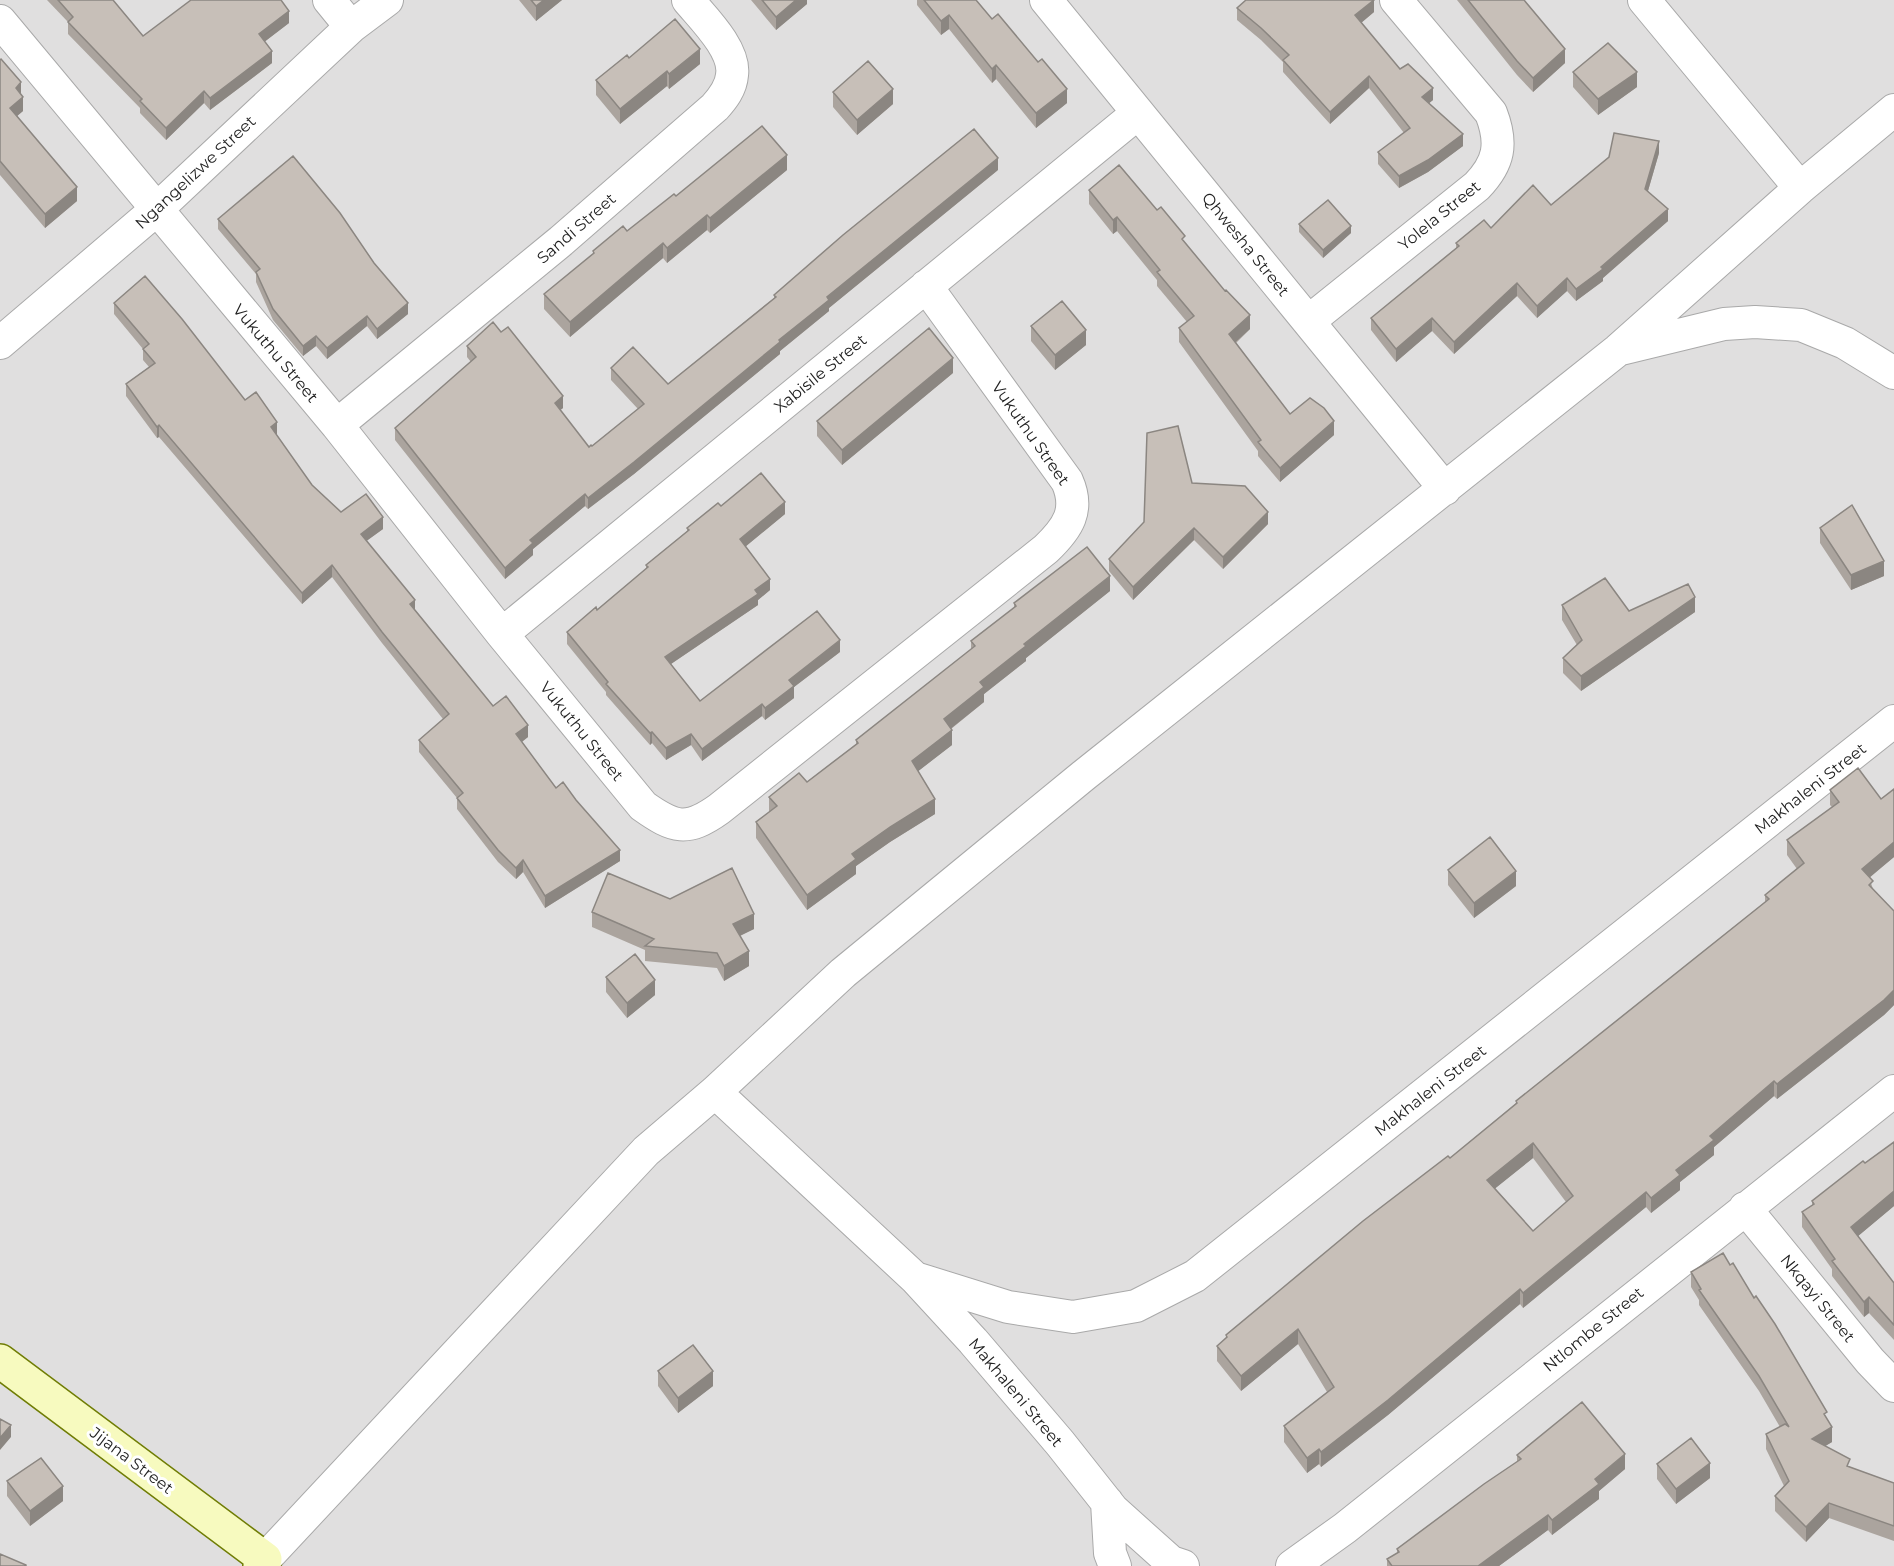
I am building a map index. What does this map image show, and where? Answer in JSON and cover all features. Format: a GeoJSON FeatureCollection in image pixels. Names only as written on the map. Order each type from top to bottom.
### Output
{"type":"FeatureCollection","features":[{"type":"Feature","properties":{"kind":"street"},"geometry":{"type":"LineString","coordinates":[[329,0],[351,27]]}},
{"type":"Feature","properties":{"kind":"street","name":"Ngangelizwe Street"},"geometry":{"type":"LineString","coordinates":[[0,343],[156,210],[351,27],[387,0]]}},
{"type":"Feature","properties":{"kind":"street","name":"Sandi Street"},"geometry":{"type":"LineString","coordinates":[[337,425],[561,242],[715,107],[730,85],[733,73],[732,60],[718,37],[688,0]]}},
{"type":"Feature","properties":{"kind":"street","name":"Qhwesha Street"},"geometry":{"type":"LineString","coordinates":[[1046,0],[1445,489]]}},
{"type":"Feature","properties":{"kind":"street","name":"Yolela Street"},"geometry":{"type":"LineString","coordinates":[[1309,321],[1477,186],[1488,175],[1496,159],[1498,137],[1491,113],[1396,0]]}},
{"type":"Feature","properties":{"kind":"street"},"geometry":{"type":"LineString","coordinates":[[1644,0],[1800,188]]}},
{"type":"Feature","properties":{"kind":"street","name":"Vukuthu Street"},"geometry":{"type":"LineString","coordinates":[[0,21],[337,425],[502,634],[644,806],[670,823],[692,824],[706,819],[1046,549],[1070,518],[1073,504],[1070,487],[926,286]]}},
{"type":"Feature","properties":{"kind":"street"},"geometry":{"type":"LineString","coordinates":[[262,1562],[646,1151],[715,1092],[843,973],[1093,769],[1618,350],[1800,188],[1894,110]]}},
{"type":"Feature","properties":{"kind":"street","name":"Xabisile Street"},"geometry":{"type":"LineString","coordinates":[[502,634],[1138,113]]}},
{"type":"Feature","properties":{"kind":"street"},"geometry":{"type":"LineString","coordinates":[[1618,350],[1724,324],[1755,322],[1801,325],[1845,343],[1894,373]]}},
{"type":"Feature","properties":{"kind":"street","name":"Makhaleni Street"},"geometry":{"type":"LineString","coordinates":[[915,1278],[1008,1307],[1073,1317],[1137,1306],[1195,1276],[1894,721]]}},
{"type":"Feature","properties":{"kind":"street","name":"Ntlombe Street"},"geometry":{"type":"LineString","coordinates":[[1305,1562],[1894,1091]]}},
{"type":"Feature","properties":{"kind":"street","name":"Makhaleni Street"},"geometry":{"type":"LineString","coordinates":[[715,1092],[915,1278],[980,1349],[1110,1506]]}},
{"type":"Feature","properties":{"kind":"street","name":"Nkqayi Street"},"geometry":{"type":"LineString","coordinates":[[1745,1208],[1869,1361],[1894,1386]]}},
{"type":"Feature","properties":{"kind":"street","name":"Jijana Street"},"geometry":{"type":"LineString","coordinates":[[0,1361],[262,1562]]}},
{"type":"Feature","properties":{"kind":"street"},"geometry":{"type":"LineString","coordinates":[[1110,1506],[1110,1554],[1115,1566]]}},
{"type":"Feature","properties":{"kind":"street"},"geometry":{"type":"LineString","coordinates":[[1110,1506],[1171,1562],[1183,1566]]}},
{"type":"Feature","properties":{"kind":"shaded area"},"geometry":{"type":"Polygon","coordinates":[[[0,0],[1894,0],[1894,1566],[0,1566],[0,0]]]}},
{"type":"Feature","properties":{"kind":"building"},"geometry":{"type":"Polygon","coordinates":[[[58,0],[113,0],[143,36],[191,0],[281,0],[289,11],[259,34],[272,51],[210,98],[204,91],[166,128],[140,101],[142,99],[68,22],[73,17],[58,0]]]}},
{"type":"Feature","properties":{"kind":"building"},"geometry":{"type":"Polygon","coordinates":[[[531,0],[544,0],[536,6],[531,0]]]}},
{"type":"Feature","properties":{"kind":"building"},"geometry":{"type":"Polygon","coordinates":[[[762,0],[796,0],[776,17],[762,0]]]}},
{"type":"Feature","properties":{"kind":"building"},"geometry":{"type":"Polygon","coordinates":[[[924,0],[976,0],[992,19],[998,14],[1038,62],[1042,59],[1067,89],[1036,113],[996,65],[992,69],[949,15],[941,21],[924,0]]]}},
{"type":"Feature","properties":{"kind":"building"},"geometry":{"type":"Polygon","coordinates":[[[1246,0],[1374,0],[1355,15],[1400,69],[1408,64],[1433,88],[1422,97],[1463,134],[1428,160],[1399,176],[1378,152],[1410,128],[1369,76],[1330,112],[1283,60],[1289,55],[1237,8],[1246,0]]]}},
{"type":"Feature","properties":{"kind":"building"},"geometry":{"type":"Polygon","coordinates":[[[1468,0],[1524,0],[1565,49],[1533,78],[1468,0]]]}},
{"type":"Feature","properties":{"kind":"building"},"geometry":{"type":"Polygon","coordinates":[[[675,19],[700,49],[669,74],[667,71],[620,109],[596,80],[627,55],[629,58],[675,19]]]}},
{"type":"Feature","properties":{"kind":"building"},"geometry":{"type":"Polygon","coordinates":[[[1608,43],[1637,72],[1598,99],[1573,72],[1608,43]]]}},
{"type":"Feature","properties":{"kind":"building"},"geometry":{"type":"Polygon","coordinates":[[[1,59],[21,82],[16,88],[23,97],[10,108],[77,187],[45,214],[0,161],[1,59]]]}},
{"type":"Feature","properties":{"kind":"building"},"geometry":{"type":"Polygon","coordinates":[[[868,61],[893,89],[857,120],[833,92],[868,61]]]}},
{"type":"Feature","properties":{"kind":"building"},"geometry":{"type":"Polygon","coordinates":[[[762,126],[787,155],[710,218],[707,215],[667,248],[663,243],[570,322],[544,294],[623,226],[627,231],[674,194],[676,196],[762,126]]]}},
{"type":"Feature","properties":{"kind":"building"},"geometry":{"type":"Polygon","coordinates":[[[974,129],[998,158],[827,297],[829,300],[779,340],[780,342],[634,462],[588,498],[585,494],[530,540],[533,543],[505,568],[395,428],[476,357],[467,346],[493,322],[501,332],[508,327],[563,396],[555,403],[589,447],[592,446],[644,404],[611,368],[633,347],[668,384],[776,297],[774,295],[843,235],[974,129]]]}},
{"type":"Feature","properties":{"kind":"building"},"geometry":{"type":"Polygon","coordinates":[[[1614,133],[1659,141],[1645,189],[1668,209],[1601,267],[1603,269],[1576,289],[1567,278],[1537,306],[1517,283],[1454,342],[1432,318],[1396,349],[1371,318],[1459,246],[1456,243],[1484,220],[1491,228],[1533,185],[1551,205],[1609,157],[1614,133]]]}},
{"type":"Feature","properties":{"kind":"building"},"geometry":{"type":"Polygon","coordinates":[[[293,156],[340,213],[374,263],[408,303],[377,329],[367,316],[327,348],[316,336],[303,346],[273,309],[256,272],[260,269],[218,219],[293,156]]]}},
{"type":"Feature","properties":{"kind":"building"},"geometry":{"type":"Polygon","coordinates":[[[1119,165],[1157,210],[1161,207],[1185,236],[1182,239],[1225,291],[1250,315],[1229,334],[1290,414],[1310,398],[1324,408],[1334,421],[1280,468],[1258,442],[1261,440],[1179,328],[1194,316],[1157,272],[1160,270],[1117,217],[1113,220],[1089,190],[1119,165]]]}},
{"type":"Feature","properties":{"kind":"building"},"geometry":{"type":"Polygon","coordinates":[[[1328,200],[1351,226],[1323,250],[1299,224],[1328,200]]]}},
{"type":"Feature","properties":{"kind":"building"},"geometry":{"type":"Polygon","coordinates":[[[145,276],[182,319],[245,400],[256,392],[277,422],[271,427],[312,485],[341,512],[366,494],[383,517],[361,534],[415,600],[410,604],[493,706],[506,696],[528,725],[516,734],[556,788],[563,782],[620,850],[545,896],[523,860],[516,868],[498,850],[457,798],[463,793],[419,740],[449,714],[382,632],[332,565],[302,593],[159,425],[157,427],[126,384],[155,363],[143,349],[149,344],[114,303],[145,276]]]}},
{"type":"Feature","properties":{"kind":"building"},"geometry":{"type":"Polygon","coordinates":[[[1062,301],[1086,330],[1055,355],[1031,326],[1062,301]]]}},
{"type":"Feature","properties":{"kind":"building"},"geometry":{"type":"Polygon","coordinates":[[[929,328],[953,358],[842,450],[817,421],[929,328]]]}},
{"type":"Feature","properties":{"kind":"building"},"geometry":{"type":"Polygon","coordinates":[[[1178,426],[1192,483],[1245,486],[1268,512],[1223,557],[1194,528],[1133,587],[1109,559],[1144,522],[1147,433],[1178,426]]]}},
{"type":"Feature","properties":{"kind":"building"},"geometry":{"type":"Polygon","coordinates":[[[761,473],[785,502],[740,539],[770,579],[755,590],[758,594],[665,657],[700,701],[817,611],[840,640],[789,680],[794,686],[765,708],[762,704],[702,749],[691,734],[666,748],[606,684],[608,682],[567,632],[648,567],[646,565],[689,530],[687,528],[718,503],[721,506],[761,473]]]}},
{"type":"Feature","properties":{"kind":"building"},"geometry":{"type":"Polygon","coordinates":[[[1852,505],[1884,561],[1851,575],[1820,528],[1852,505]]]}},
{"type":"Feature","properties":{"kind":"building"},"geometry":{"type":"Polygon","coordinates":[[[1087,547],[1110,576],[980,682],[984,687],[944,719],[952,730],[912,761],[935,799],[852,854],[856,859],[807,895],[756,822],[777,806],[769,797],[799,773],[807,782],[858,743],[856,740],[975,646],[971,641],[1016,606],[1014,603],[1087,547]]]}},
{"type":"Feature","properties":{"kind":"building"},"geometry":{"type":"Polygon","coordinates":[[[1605,578],[1629,611],[1688,584],[1695,597],[1581,676],[1563,658],[1582,640],[1562,605],[1605,578]]]}},
{"type":"Feature","properties":{"kind":"building"},"geometry":{"type":"Polygon","coordinates":[[[1858,768],[1881,799],[1894,789],[1894,842],[1862,869],[1873,881],[1869,885],[1894,911],[1894,990],[1777,1084],[1774,1081],[1710,1136],[1714,1140],[1676,1170],[1680,1175],[1651,1198],[1646,1192],[1523,1293],[1520,1289],[1388,1400],[1321,1452],[1319,1449],[1307,1458],[1284,1426],[1334,1387],[1298,1329],[1241,1376],[1217,1346],[1227,1337],[1226,1335],[1363,1221],[1448,1156],[1450,1158],[1517,1103],[1516,1101],[1769,899],[1765,895],[1804,863],[1787,840],[1839,802],[1830,790],[1858,768]],[[1533,1143],[1487,1180],[1533,1231],[1573,1196],[1533,1143]]]}},
{"type":"Feature","properties":{"kind":"building"},"geometry":{"type":"Polygon","coordinates":[[[1490,837],[1516,871],[1474,903],[1448,870],[1490,837]]]}},
{"type":"Feature","properties":{"kind":"building"},"geometry":{"type":"Polygon","coordinates":[[[732,868],[754,914],[733,924],[749,951],[724,966],[717,953],[645,946],[654,939],[592,912],[608,873],[670,899],[732,868]]]}},
{"type":"Feature","properties":{"kind":"building"},"geometry":{"type":"Polygon","coordinates":[[[635,954],[655,980],[627,1003],[606,977],[635,954]]]}},
{"type":"Feature","properties":{"kind":"building"},"geometry":{"type":"Polygon","coordinates":[[[1894,1142],[1894,1191],[1851,1227],[1894,1283],[1894,1325],[1869,1297],[1864,1302],[1832,1261],[1835,1259],[1802,1212],[1814,1204],[1812,1201],[1863,1161],[1865,1163],[1894,1142]]]}},
{"type":"Feature","properties":{"kind":"building"},"geometry":{"type":"Polygon","coordinates":[[[1723,1253],[1730,1265],[1733,1263],[1754,1298],[1756,1296],[1775,1324],[1827,1412],[1824,1414],[1832,1427],[1812,1439],[1850,1459],[1847,1466],[1894,1483],[1894,1526],[1829,1503],[1806,1527],[1775,1496],[1789,1481],[1766,1434],[1785,1424],[1789,1427],[1759,1376],[1699,1290],[1701,1289],[1691,1272],[1723,1253]]]}},
{"type":"Feature","properties":{"kind":"building"},"geometry":{"type":"Polygon","coordinates":[[[693,1345],[713,1371],[678,1398],[658,1371],[693,1345]]]}},
{"type":"Feature","properties":{"kind":"building"},"geometry":{"type":"Polygon","coordinates":[[[1582,1402],[1625,1454],[1595,1479],[1599,1484],[1552,1520],[1548,1515],[1478,1566],[1392,1566],[1387,1559],[1399,1552],[1397,1549],[1521,1459],[1517,1455],[1582,1402]]]}},
{"type":"Feature","properties":{"kind":"building"},"geometry":{"type":"Polygon","coordinates":[[[0,1419],[11,1425],[0,1438],[0,1419]]]}},
{"type":"Feature","properties":{"kind":"building"},"geometry":{"type":"Polygon","coordinates":[[[1691,1438],[1710,1463],[1676,1489],[1657,1464],[1691,1438]]]}},
{"type":"Feature","properties":{"kind":"building"},"geometry":{"type":"Polygon","coordinates":[[[41,1458],[63,1486],[30,1511],[7,1481],[41,1458]]]}},
{"type":"Feature","properties":{"kind":"building"},"geometry":{"type":"Polygon","coordinates":[[[0,1554],[26,1565],[26,1566],[0,1566],[0,1554]]]}}]}
